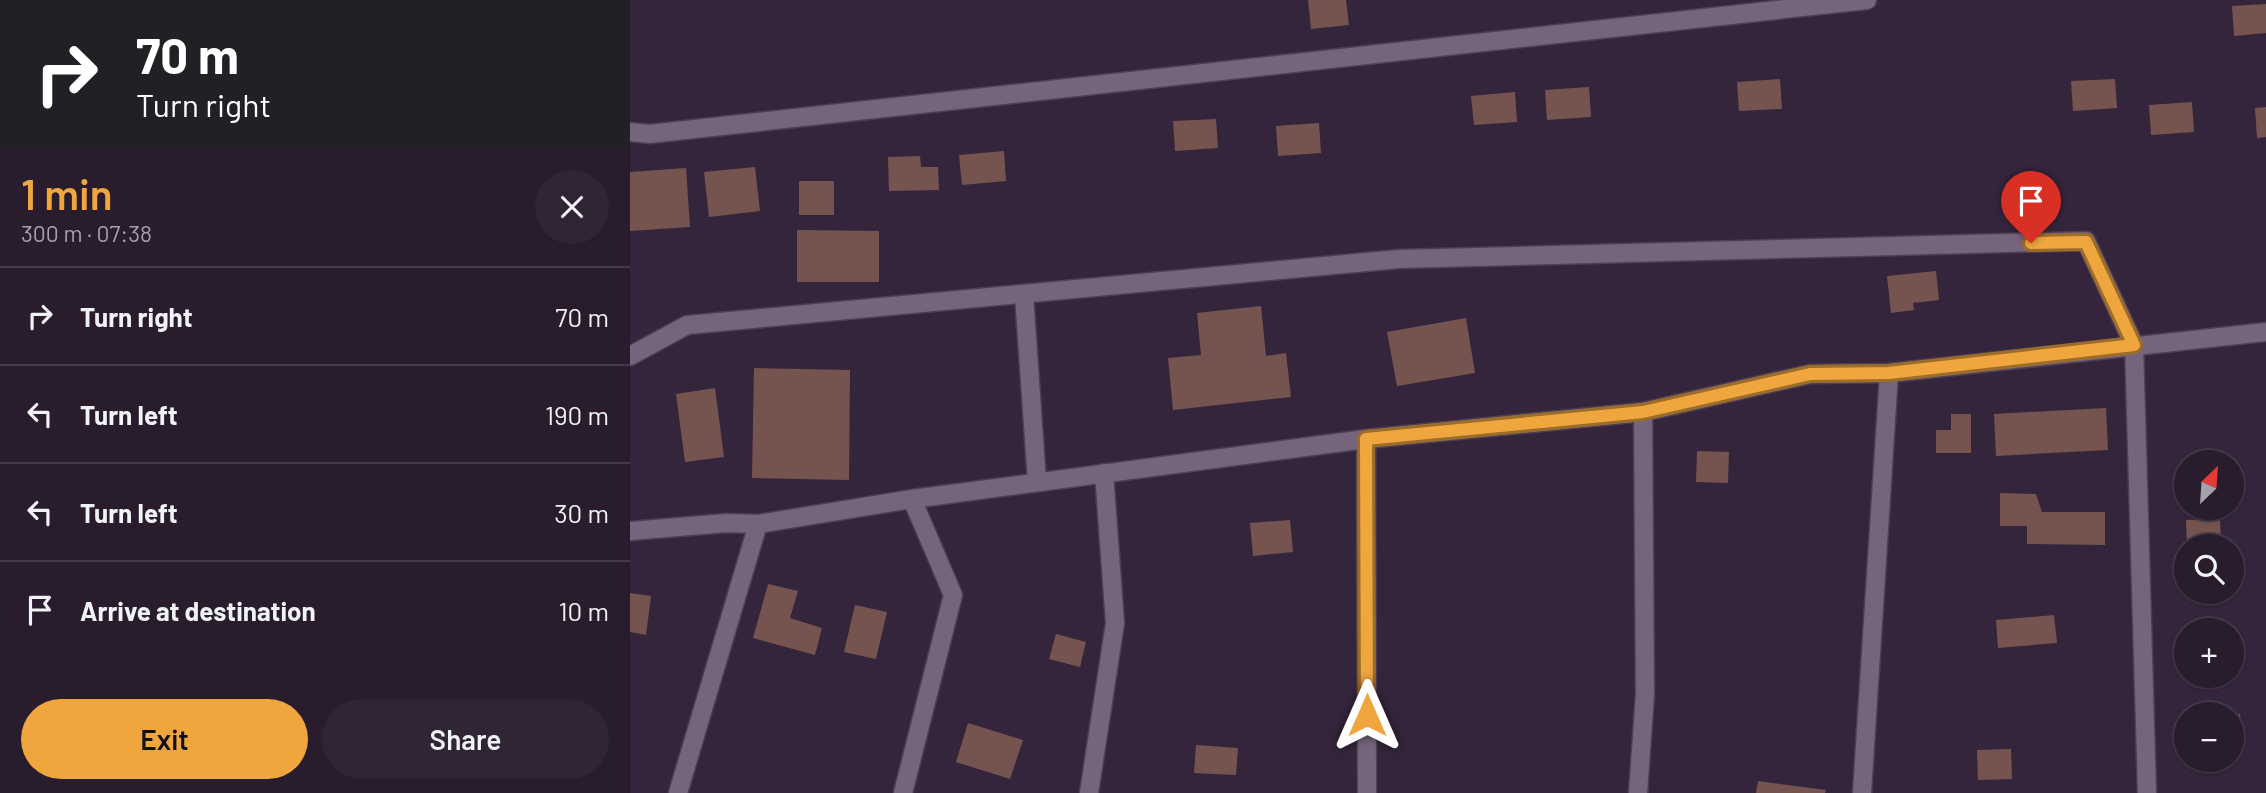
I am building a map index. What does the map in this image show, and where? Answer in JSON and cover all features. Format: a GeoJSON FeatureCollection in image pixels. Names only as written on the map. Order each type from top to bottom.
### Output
{"type":"FeatureCollection","features":[{"type":"Feature","properties":{"kind":"street"},"geometry":{"type":"LineString","coordinates":[[630,132],[662,133],[1867,0]]}},
{"type":"Feature","properties":{"kind":"street"},"geometry":{"type":"LineString","coordinates":[[630,356],[687,325],[1399,259],[2086,242],[2134,345],[2147,793]]}},
{"type":"Feature","properties":{"kind":"street"},"geometry":{"type":"LineString","coordinates":[[1024,295],[1037,482]]}},
{"type":"Feature","properties":{"kind":"street"},"geometry":{"type":"LineString","coordinates":[[630,531],[726,523],[758,524],[912,499],[1366,439],[1643,412],[1810,374],[1889,373],[2266,332]]}},
{"type":"Feature","properties":{"kind":"street"},"geometry":{"type":"LineString","coordinates":[[1862,793],[1889,373]]}},
{"type":"Feature","properties":{"kind":"street"},"geometry":{"type":"LineString","coordinates":[[1637,793],[1645,694],[1643,412]]}},
{"type":"Feature","properties":{"kind":"street"},"geometry":{"type":"LineString","coordinates":[[1366,439],[1367,793]]}},
{"type":"Feature","properties":{"kind":"street"},"geometry":{"type":"LineString","coordinates":[[1088,793],[1115,623],[1104,473]]}},
{"type":"Feature","properties":{"kind":"street"},"geometry":{"type":"LineString","coordinates":[[903,793],[953,595],[912,499]]}},
{"type":"Feature","properties":{"kind":"street"},"geometry":{"type":"LineString","coordinates":[[678,793],[758,524]]}},
{"type":"Feature","properties":{"kind":"building"},"geometry":{"type":"Polygon","coordinates":[[[1308,0],[1346,0],[1349,25],[1311,29],[1308,0]]]}},
{"type":"Feature","properties":{"kind":"building"},"geometry":{"type":"Polygon","coordinates":[[[2266,4],[2266,33],[2234,36],[2232,6],[2266,4]]]}},
{"type":"Feature","properties":{"kind":"building"},"geometry":{"type":"Polygon","coordinates":[[[1780,79],[1782,109],[1739,111],[1737,82],[1780,79]]]}},
{"type":"Feature","properties":{"kind":"building"},"geometry":{"type":"Polygon","coordinates":[[[2115,79],[2117,108],[2073,111],[2071,81],[2115,79]]]}},
{"type":"Feature","properties":{"kind":"building"},"geometry":{"type":"Polygon","coordinates":[[[1589,87],[1591,117],[1547,120],[1545,90],[1589,87]]]}},
{"type":"Feature","properties":{"kind":"building"},"geometry":{"type":"Polygon","coordinates":[[[1515,92],[1517,122],[1474,125],[1471,96],[1515,92]]]}},
{"type":"Feature","properties":{"kind":"building"},"geometry":{"type":"Polygon","coordinates":[[[2192,102],[2194,132],[2151,135],[2149,105],[2192,102]]]}},
{"type":"Feature","properties":{"kind":"building"},"geometry":{"type":"Polygon","coordinates":[[[2266,107],[2266,137],[2257,138],[2255,108],[2266,107]]]}},
{"type":"Feature","properties":{"kind":"building"},"geometry":{"type":"Polygon","coordinates":[[[1216,119],[1218,148],[1175,151],[1173,121],[1216,119]]]}},
{"type":"Feature","properties":{"kind":"building"},"geometry":{"type":"Polygon","coordinates":[[[1319,123],[1321,153],[1278,156],[1276,126],[1319,123]]]}},
{"type":"Feature","properties":{"kind":"building"},"geometry":{"type":"Polygon","coordinates":[[[1004,151],[1006,181],[962,185],[959,155],[1004,151]]]}},
{"type":"Feature","properties":{"kind":"building"},"geometry":{"type":"Polygon","coordinates":[[[920,156],[921,167],[938,167],[939,190],[889,191],[888,157],[920,156]]]}},
{"type":"Feature","properties":{"kind":"building"},"geometry":{"type":"Polygon","coordinates":[[[755,167],[760,211],[709,217],[704,172],[755,167]]]}},
{"type":"Feature","properties":{"kind":"building"},"geometry":{"type":"Polygon","coordinates":[[[686,168],[690,227],[630,231],[630,172],[686,168]]]}},
{"type":"Feature","properties":{"kind":"building"},"geometry":{"type":"Polygon","coordinates":[[[799,181],[834,181],[834,215],[799,215],[799,181]]]}},
{"type":"Feature","properties":{"kind":"building"},"geometry":{"type":"Polygon","coordinates":[[[797,230],[879,231],[879,282],[797,282],[797,230]]]}},
{"type":"Feature","properties":{"kind":"building"},"geometry":{"type":"Polygon","coordinates":[[[1936,271],[1939,300],[1913,303],[1914,310],[1891,313],[1887,276],[1936,271]]]}},
{"type":"Feature","properties":{"kind":"building"},"geometry":{"type":"Polygon","coordinates":[[[1261,306],[1266,356],[1286,353],[1291,397],[1173,410],[1168,358],[1201,355],[1197,313],[1261,306]]]}},
{"type":"Feature","properties":{"kind":"building"},"geometry":{"type":"Polygon","coordinates":[[[1466,318],[1475,373],[1397,386],[1387,332],[1466,318]]]}},
{"type":"Feature","properties":{"kind":"building"},"geometry":{"type":"Polygon","coordinates":[[[754,368],[850,370],[849,480],[752,478],[754,368]]]}},
{"type":"Feature","properties":{"kind":"building"},"geometry":{"type":"Polygon","coordinates":[[[715,388],[724,457],[685,462],[676,394],[715,388]]]}},
{"type":"Feature","properties":{"kind":"building"},"geometry":{"type":"Polygon","coordinates":[[[2106,408],[2108,450],[1996,456],[1994,414],[2106,408]]]}},
{"type":"Feature","properties":{"kind":"building"},"geometry":{"type":"Polygon","coordinates":[[[1951,414],[1971,414],[1971,453],[1936,453],[1936,430],[1951,430],[1951,414]]]}},
{"type":"Feature","properties":{"kind":"building"},"geometry":{"type":"Polygon","coordinates":[[[1697,451],[1729,452],[1728,483],[1696,482],[1697,451]]]}},
{"type":"Feature","properties":{"kind":"building"},"geometry":{"type":"Polygon","coordinates":[[[2000,493],[2036,494],[2042,512],[2105,512],[2105,545],[2027,544],[2027,526],[2000,526],[2000,493]]]}},
{"type":"Feature","properties":{"kind":"building"},"geometry":{"type":"Polygon","coordinates":[[[1290,520],[1293,552],[1253,556],[1250,523],[1290,520]]]}},
{"type":"Feature","properties":{"kind":"building"},"geometry":{"type":"Polygon","coordinates":[[[2186,520],[2220,520],[2221,534],[2187,534],[2186,520]]]}},
{"type":"Feature","properties":{"kind":"building"},"geometry":{"type":"Polygon","coordinates":[[[768,584],[798,591],[790,618],[822,628],[815,655],[753,638],[768,584]]]}},
{"type":"Feature","properties":{"kind":"building"},"geometry":{"type":"Polygon","coordinates":[[[630,593],[651,596],[646,635],[630,632],[630,593]]]}},
{"type":"Feature","properties":{"kind":"building"},"geometry":{"type":"Polygon","coordinates":[[[855,605],[887,612],[876,659],[844,652],[855,605]]]}},
{"type":"Feature","properties":{"kind":"building"},"geometry":{"type":"Polygon","coordinates":[[[2054,615],[2057,643],[1998,648],[1996,620],[2054,615]]]}},
{"type":"Feature","properties":{"kind":"building"},"geometry":{"type":"Polygon","coordinates":[[[1056,634],[1086,642],[1080,667],[1049,659],[1056,634]]]}},
{"type":"Feature","properties":{"kind":"building"},"geometry":{"type":"Polygon","coordinates":[[[968,723],[1023,740],[1010,779],[956,762],[968,723]]]}},
{"type":"Feature","properties":{"kind":"building"},"geometry":{"type":"Polygon","coordinates":[[[1196,745],[1238,748],[1236,775],[1194,773],[1196,745]]]}},
{"type":"Feature","properties":{"kind":"building"},"geometry":{"type":"Polygon","coordinates":[[[2011,749],[2012,779],[1978,780],[1977,750],[2011,749]]]}},
{"type":"Feature","properties":{"kind":"building"},"geometry":{"type":"Polygon","coordinates":[[[1758,781],[1826,790],[1825,793],[1756,793],[1758,781]]]}},
{"type":"Feature","properties":{"kind":"route"},"geometry":{"type":"LineString","coordinates":[[1367,715],[1366,439],[1643,412],[1810,374],[1889,373],[2134,345],[2086,242],[2031,243]]}}]}
